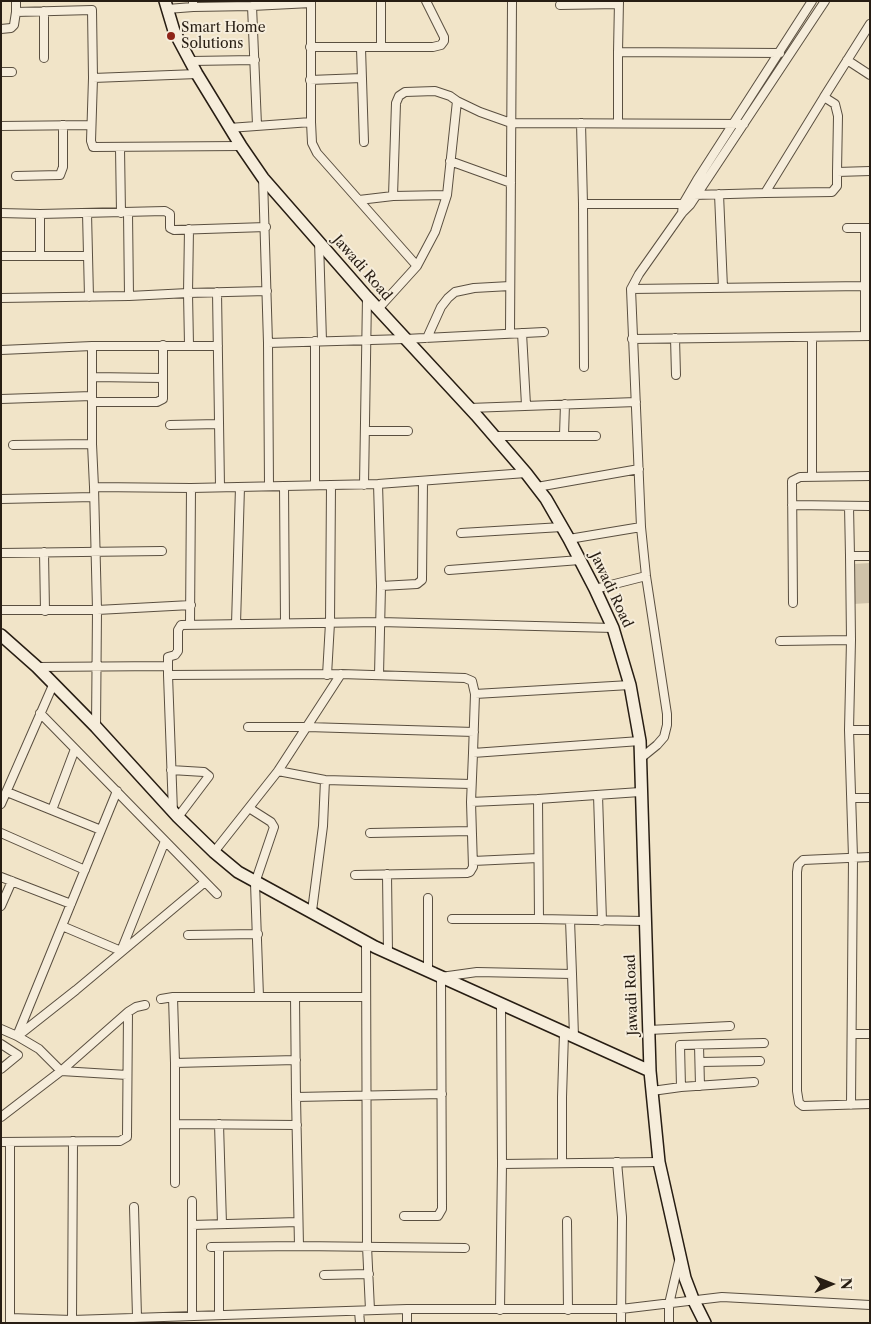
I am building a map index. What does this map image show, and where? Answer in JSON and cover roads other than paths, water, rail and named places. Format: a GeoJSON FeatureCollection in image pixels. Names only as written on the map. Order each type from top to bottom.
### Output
{"type":"FeatureCollection","features":[{"type":"Feature","properties":{"kind":"street"},"geometry":{"type":"LineString","coordinates":[[1,29],[11,28],[14,25],[16,1]]}},
{"type":"Feature","properties":{"kind":"street"},"geometry":{"type":"LineString","coordinates":[[381,1],[381,47]]}},
{"type":"Feature","properties":{"kind":"street"},"geometry":{"type":"LineString","coordinates":[[310,47],[437,47],[444,41],[444,37],[426,1]]}},
{"type":"Feature","properties":{"kind":"street"},"geometry":{"type":"LineString","coordinates":[[510,333],[512,1]]}},
{"type":"Feature","properties":{"kind":"street"},"geometry":{"type":"LineString","coordinates":[[687,204],[688,195],[731,124],[812,1]]}},
{"type":"Feature","properties":{"kind":"street"},"geometry":{"type":"LineString","coordinates":[[641,758],[662,740],[667,725],[667,714],[646,576],[641,527],[631,290],[639,274],[687,204],[697,195],[825,1]]}},
{"type":"Feature","properties":{"kind":"street"},"geometry":{"type":"LineString","coordinates":[[166,5],[310,2],[312,143],[317,153],[417,266]]}},
{"type":"Feature","properties":{"kind":"street"},"geometry":{"type":"LineString","coordinates":[[560,5],[619,3],[618,123]]}},
{"type":"Feature","properties":{"kind":"street"},"geometry":{"type":"LineString","coordinates":[[250,4],[255,60],[257,125]]}},
{"type":"Feature","properties":{"kind":"street","name":"Jawadi Road"},"geometry":{"type":"LineString","coordinates":[[166,5],[174,31],[197,74],[229,128],[263,178],[367,297],[495,436],[537,487],[562,526],[613,628],[630,686],[640,741],[648,1030],[659,1162],[680,1259],[693,1299],[705,1323]]}},
{"type":"Feature","properties":{"kind":"street"},"geometry":{"type":"LineString","coordinates":[[16,12],[92,10],[93,78],[91,141],[93,147],[241,146]]}},
{"type":"Feature","properties":{"kind":"street"},"geometry":{"type":"LineString","coordinates":[[44,11],[44,58]]}},
{"type":"Feature","properties":{"kind":"street"},"geometry":{"type":"LineString","coordinates":[[765,193],[870,24]]}},
{"type":"Feature","properties":{"kind":"street"},"geometry":{"type":"LineString","coordinates":[[361,48],[364,142]]}},
{"type":"Feature","properties":{"kind":"street"},"geometry":{"type":"LineString","coordinates":[[618,52],[790,53]]}},
{"type":"Feature","properties":{"kind":"street"},"geometry":{"type":"LineString","coordinates":[[191,62],[255,60]]}},
{"type":"Feature","properties":{"kind":"street"},"geometry":{"type":"LineString","coordinates":[[847,60],[870,75]]}},
{"type":"Feature","properties":{"kind":"street"},"geometry":{"type":"LineString","coordinates":[[1,72],[12,72]]}},
{"type":"Feature","properties":{"kind":"street"},"geometry":{"type":"LineString","coordinates":[[93,78],[197,74]]}},
{"type":"Feature","properties":{"kind":"street"},"geometry":{"type":"LineString","coordinates":[[310,80],[362,78]]}},
{"type":"Feature","properties":{"kind":"street"},"geometry":{"type":"LineString","coordinates":[[393,196],[396,103],[399,96],[405,92],[436,91],[450,96],[480,112],[512,123],[744,124]]}},
{"type":"Feature","properties":{"kind":"street"},"geometry":{"type":"LineString","coordinates":[[688,195],[832,192],[837,186],[838,116],[835,104],[824,97]]}},
{"type":"Feature","properties":{"kind":"street"},"geometry":{"type":"LineString","coordinates":[[378,309],[417,266],[435,232],[446,195],[457,101]]}},
{"type":"Feature","properties":{"kind":"street"},"geometry":{"type":"LineString","coordinates":[[229,128],[311,122]]}},
{"type":"Feature","properties":{"kind":"street"},"geometry":{"type":"LineString","coordinates":[[581,123],[584,367]]}},
{"type":"Feature","properties":{"kind":"street"},"geometry":{"type":"LineString","coordinates":[[16,176],[60,175],[63,167],[63,125]]}},
{"type":"Feature","properties":{"kind":"street"},"geometry":{"type":"LineString","coordinates":[[1,126],[91,125]]}},
{"type":"Feature","properties":{"kind":"street"},"geometry":{"type":"LineString","coordinates":[[120,148],[129,296]]}},
{"type":"Feature","properties":{"kind":"street"},"geometry":{"type":"LineString","coordinates":[[450,161],[511,183]]}},
{"type":"Feature","properties":{"kind":"street"},"geometry":{"type":"LineString","coordinates":[[837,172],[870,171]]}},
{"type":"Feature","properties":{"kind":"street"},"geometry":{"type":"LineString","coordinates":[[263,178],[266,227],[269,486]]}},
{"type":"Feature","properties":{"kind":"street"},"geometry":{"type":"LineString","coordinates":[[719,194],[723,288]]}},
{"type":"Feature","properties":{"kind":"street"},"geometry":{"type":"LineString","coordinates":[[359,200],[393,196],[446,195]]}},
{"type":"Feature","properties":{"kind":"street"},"geometry":{"type":"LineString","coordinates":[[583,204],[687,204]]}},
{"type":"Feature","properties":{"kind":"street"},"geometry":{"type":"LineString","coordinates":[[1,213],[168,212],[170,214],[172,230],[266,227]]}},
{"type":"Feature","properties":{"kind":"street"},"geometry":{"type":"LineString","coordinates":[[87,213],[89,297]]}},
{"type":"Feature","properties":{"kind":"street"},"geometry":{"type":"LineString","coordinates":[[40,214],[40,256]]}},
{"type":"Feature","properties":{"kind":"street"},"geometry":{"type":"LineString","coordinates":[[632,339],[867,336],[865,286],[868,228],[848,228]]}},
{"type":"Feature","properties":{"kind":"street"},"geometry":{"type":"LineString","coordinates":[[189,230],[189,345]]}},
{"type":"Feature","properties":{"kind":"street"},"geometry":{"type":"LineString","coordinates":[[315,486],[319,341],[319,241]]}},
{"type":"Feature","properties":{"kind":"street"},"geometry":{"type":"LineString","coordinates":[[1,256],[88,256]]}},
{"type":"Feature","properties":{"kind":"street"},"geometry":{"type":"LineString","coordinates":[[427,338],[442,307],[448,298],[456,292],[474,288],[510,286]]}},
{"type":"Feature","properties":{"kind":"street"},"geometry":{"type":"LineString","coordinates":[[631,290],[865,286]]}},
{"type":"Feature","properties":{"kind":"street"},"geometry":{"type":"LineString","coordinates":[[1,298],[267,291]]}},
{"type":"Feature","properties":{"kind":"street"},"geometry":{"type":"LineString","coordinates":[[217,292],[220,487]]}},
{"type":"Feature","properties":{"kind":"street"},"geometry":{"type":"LineString","coordinates":[[364,485],[367,297]]}},
{"type":"Feature","properties":{"kind":"street"},"geometry":{"type":"LineString","coordinates":[[268,342],[405,339],[544,332]]}},
{"type":"Feature","properties":{"kind":"street"},"geometry":{"type":"LineString","coordinates":[[522,333],[526,406]]}},
{"type":"Feature","properties":{"kind":"street"},"geometry":{"type":"LineString","coordinates":[[812,337],[812,477]]}},
{"type":"Feature","properties":{"kind":"street"},"geometry":{"type":"LineString","coordinates":[[675,338],[676,375]]}},
{"type":"Feature","properties":{"kind":"street"},"geometry":{"type":"LineString","coordinates":[[1,399],[160,401],[164,395],[163,345]]}},
{"type":"Feature","properties":{"kind":"street"},"geometry":{"type":"LineString","coordinates":[[1,350],[92,346],[218,346]]}},
{"type":"Feature","properties":{"kind":"street"},"geometry":{"type":"LineString","coordinates":[[92,346],[92,444],[97,610],[95,667],[96,727]]}},
{"type":"Feature","properties":{"kind":"street"},"geometry":{"type":"LineString","coordinates":[[92,377],[163,378]]}},
{"type":"Feature","properties":{"kind":"street"},"geometry":{"type":"LineString","coordinates":[[470,408],[636,402]]}},
{"type":"Feature","properties":{"kind":"street"},"geometry":{"type":"LineString","coordinates":[[564,435],[565,404]]}},
{"type":"Feature","properties":{"kind":"street"},"geometry":{"type":"LineString","coordinates":[[170,425],[219,424]]}},
{"type":"Feature","properties":{"kind":"street"},"geometry":{"type":"LineString","coordinates":[[365,431],[408,431]]}},
{"type":"Feature","properties":{"kind":"street"},"geometry":{"type":"LineString","coordinates":[[495,436],[596,436]]}},
{"type":"Feature","properties":{"kind":"street"},"geometry":{"type":"LineString","coordinates":[[13,445],[92,444]]}},
{"type":"Feature","properties":{"kind":"street"},"geometry":{"type":"LineString","coordinates":[[537,487],[639,469]]}},
{"type":"Feature","properties":{"kind":"street"},"geometry":{"type":"LineString","coordinates":[[94,487],[191,488],[364,485],[526,473]]}},
{"type":"Feature","properties":{"kind":"street"},"geometry":{"type":"LineString","coordinates":[[793,603],[792,481],[798,477],[870,476]]}},
{"type":"Feature","properties":{"kind":"street"},"geometry":{"type":"LineString","coordinates":[[381,586],[417,584],[422,580],[422,481]]}},
{"type":"Feature","properties":{"kind":"street"},"geometry":{"type":"LineString","coordinates":[[378,484],[381,586],[379,675]]}},
{"type":"Feature","properties":{"kind":"street"},"geometry":{"type":"LineString","coordinates":[[327,675],[330,623],[331,485]]}},
{"type":"Feature","properties":{"kind":"street"},"geometry":{"type":"LineString","coordinates":[[284,486],[285,623]]}},
{"type":"Feature","properties":{"kind":"street"},"geometry":{"type":"LineString","coordinates":[[236,624],[240,487]]}},
{"type":"Feature","properties":{"kind":"street"},"geometry":{"type":"LineString","coordinates":[[190,624],[191,488]]}},
{"type":"Feature","properties":{"kind":"street"},"geometry":{"type":"LineString","coordinates":[[1,499],[94,497]]}},
{"type":"Feature","properties":{"kind":"street"},"geometry":{"type":"LineString","coordinates":[[792,505],[870,506]]}},
{"type":"Feature","properties":{"kind":"street"},"geometry":{"type":"LineString","coordinates":[[849,506],[851,640],[849,730],[853,857],[852,1105]]}},
{"type":"Feature","properties":{"kind":"street"},"geometry":{"type":"LineString","coordinates":[[461,533],[562,526]]}},
{"type":"Feature","properties":{"kind":"street"},"geometry":{"type":"LineString","coordinates":[[569,539],[641,527]]}},
{"type":"Feature","properties":{"kind":"street"},"geometry":{"type":"LineString","coordinates":[[1,553],[162,551]]}},
{"type":"Feature","properties":{"kind":"street"},"geometry":{"type":"LineString","coordinates":[[44,552],[45,611]]}},
{"type":"Feature","properties":{"kind":"street"},"geometry":{"type":"LineString","coordinates":[[850,556],[870,556]]}},
{"type":"Feature","properties":{"kind":"street"},"geometry":{"type":"LineString","coordinates":[[449,570],[580,560]]}},
{"type":"Feature","properties":{"kind":"street"},"geometry":{"type":"LineString","coordinates":[[595,589],[646,576]]}},
{"type":"Feature","properties":{"kind":"street"},"geometry":{"type":"LineString","coordinates":[[1,610],[97,610],[191,605]]}},
{"type":"Feature","properties":{"kind":"street"},"geometry":{"type":"LineString","coordinates":[[175,815],[171,770],[168,657],[175,655],[178,651],[178,627],[181,624],[380,622],[613,628]]}},
{"type":"Feature","properties":{"kind":"street"},"geometry":{"type":"LineString","coordinates":[[1,636],[38,667],[52,685],[96,727],[175,815],[226,863],[255,883],[312,911],[388,953],[650,1071]]}},
{"type":"Feature","properties":{"kind":"street"},"geometry":{"type":"LineString","coordinates":[[780,641],[851,640]]}},
{"type":"Feature","properties":{"kind":"street"},"geometry":{"type":"LineString","coordinates":[[38,667],[470,678],[474,684],[475,694],[471,784],[472,869],[467,873],[355,875]]}},
{"type":"Feature","properties":{"kind":"street"},"geometry":{"type":"LineString","coordinates":[[214,852],[278,771],[341,674]]}},
{"type":"Feature","properties":{"kind":"street"},"geometry":{"type":"LineString","coordinates":[[1,804],[52,685]]}},
{"type":"Feature","properties":{"kind":"street"},"geometry":{"type":"LineString","coordinates":[[475,694],[630,686]]}},
{"type":"Feature","properties":{"kind":"street"},"geometry":{"type":"LineString","coordinates":[[40,713],[217,894]]}},
{"type":"Feature","properties":{"kind":"street"},"geometry":{"type":"LineString","coordinates":[[248,727],[474,732]]}},
{"type":"Feature","properties":{"kind":"street"},"geometry":{"type":"LineString","coordinates":[[849,730],[870,730]]}},
{"type":"Feature","properties":{"kind":"street"},"geometry":{"type":"LineString","coordinates":[[473,753],[640,741]]}},
{"type":"Feature","properties":{"kind":"street"},"geometry":{"type":"LineString","coordinates":[[52,810],[75,749]]}},
{"type":"Feature","properties":{"kind":"street"},"geometry":{"type":"LineString","coordinates":[[171,770],[204,772],[209,776],[175,815]]}},
{"type":"Feature","properties":{"kind":"street"},"geometry":{"type":"LineString","coordinates":[[278,771],[324,780],[471,784]]}},
{"type":"Feature","properties":{"kind":"street"},"geometry":{"type":"LineString","coordinates":[[312,911],[323,826],[324,780]]}},
{"type":"Feature","properties":{"kind":"street"},"geometry":{"type":"LineString","coordinates":[[17,1036],[117,791]]}},
{"type":"Feature","properties":{"kind":"street"},"geometry":{"type":"LineString","coordinates":[[7,792],[101,830]]}},
{"type":"Feature","properties":{"kind":"street"},"geometry":{"type":"LineString","coordinates":[[471,802],[640,792]]}},
{"type":"Feature","properties":{"kind":"street"},"geometry":{"type":"LineString","coordinates":[[598,795],[602,920]]}},
{"type":"Feature","properties":{"kind":"street"},"geometry":{"type":"LineString","coordinates":[[852,798],[870,798]]}},
{"type":"Feature","properties":{"kind":"street"},"geometry":{"type":"LineString","coordinates":[[538,799],[539,920]]}},
{"type":"Feature","properties":{"kind":"street"},"geometry":{"type":"LineString","coordinates":[[249,808],[271,822],[274,827],[255,883],[259,997]]}},
{"type":"Feature","properties":{"kind":"street"},"geometry":{"type":"LineString","coordinates":[[370,833],[471,831]]}},
{"type":"Feature","properties":{"kind":"street"},"geometry":{"type":"LineString","coordinates":[[1,833],[85,870]]}},
{"type":"Feature","properties":{"kind":"street"},"geometry":{"type":"LineString","coordinates":[[121,952],[165,841]]}},
{"type":"Feature","properties":{"kind":"street"},"geometry":{"type":"LineString","coordinates":[[870,857],[803,860],[798,865],[797,872],[798,1098],[800,1105],[870,1104]]}},
{"type":"Feature","properties":{"kind":"street"},"geometry":{"type":"LineString","coordinates":[[473,861],[538,858]]}},
{"type":"Feature","properties":{"kind":"street"},"geometry":{"type":"LineString","coordinates":[[387,874],[388,953]]}},
{"type":"Feature","properties":{"kind":"street"},"geometry":{"type":"LineString","coordinates":[[1,877],[71,904]]}},
{"type":"Feature","properties":{"kind":"street"},"geometry":{"type":"LineString","coordinates":[[1,906],[12,881]]}},
{"type":"Feature","properties":{"kind":"street"},"geometry":{"type":"LineString","coordinates":[[17,1036],[76,990],[205,882]]}},
{"type":"Feature","properties":{"kind":"street"},"geometry":{"type":"LineString","coordinates":[[428,898],[428,971]]}},
{"type":"Feature","properties":{"kind":"street"},"geometry":{"type":"LineString","coordinates":[[452,919],[644,921]]}},
{"type":"Feature","properties":{"kind":"street"},"geometry":{"type":"LineString","coordinates":[[562,1162],[562,1097],[569,1035],[572,974],[570,920]]}},
{"type":"Feature","properties":{"kind":"street"},"geometry":{"type":"LineString","coordinates":[[62,926],[121,952]]}},
{"type":"Feature","properties":{"kind":"street"},"geometry":{"type":"LineString","coordinates":[[188,935],[258,934]]}},
{"type":"Feature","properties":{"kind":"street"},"geometry":{"type":"LineString","coordinates":[[366,942],[370,1310]]}},
{"type":"Feature","properties":{"kind":"street"},"geometry":{"type":"LineString","coordinates":[[441,977],[477,972],[572,974]]}},
{"type":"Feature","properties":{"kind":"street"},"geometry":{"type":"LineString","coordinates":[[404,1216],[433,1217],[441,1214],[442,1209],[441,977]]}},
{"type":"Feature","properties":{"kind":"street"},"geometry":{"type":"LineString","coordinates":[[161,999],[173,997],[366,997]]}},
{"type":"Feature","properties":{"kind":"street"},"geometry":{"type":"LineString","coordinates":[[173,997],[175,1183]]}},
{"type":"Feature","properties":{"kind":"street"},"geometry":{"type":"LineString","coordinates":[[295,997],[299,1246]]}},
{"type":"Feature","properties":{"kind":"street"},"geometry":{"type":"LineString","coordinates":[[500,1310],[502,1164],[501,1004]]}},
{"type":"Feature","properties":{"kind":"street"},"geometry":{"type":"LineString","coordinates":[[1,1117],[60,1071],[128,1012],[136,1007],[145,1005]]}},
{"type":"Feature","properties":{"kind":"street"},"geometry":{"type":"LineString","coordinates":[[1,1142],[120,1141],[127,1137],[128,1012]]}},
{"type":"Feature","properties":{"kind":"street"},"geometry":{"type":"LineString","coordinates":[[648,1030],[730,1026]]}},
{"type":"Feature","properties":{"kind":"street"},"geometry":{"type":"LineString","coordinates":[[1,1029],[39,1049],[60,1071],[126,1075]]}},
{"type":"Feature","properties":{"kind":"street"},"geometry":{"type":"LineString","coordinates":[[852,1034],[870,1034]]}},
{"type":"Feature","properties":{"kind":"street"},"geometry":{"type":"LineString","coordinates":[[681,1087],[680,1045],[764,1043]]}},
{"type":"Feature","properties":{"kind":"street"},"geometry":{"type":"LineString","coordinates":[[1,1044],[18,1055],[1,1069]]}},
{"type":"Feature","properties":{"kind":"street"},"geometry":{"type":"LineString","coordinates":[[699,1045],[700,1086]]}},
{"type":"Feature","properties":{"kind":"street"},"geometry":{"type":"LineString","coordinates":[[175,1063],[296,1060]]}},
{"type":"Feature","properties":{"kind":"street"},"geometry":{"type":"LineString","coordinates":[[700,1062],[760,1061]]}},
{"type":"Feature","properties":{"kind":"street"},"geometry":{"type":"LineString","coordinates":[[652,1091],[754,1082]]}},
{"type":"Feature","properties":{"kind":"street"},"geometry":{"type":"LineString","coordinates":[[296,1097],[442,1094]]}},
{"type":"Feature","properties":{"kind":"street"},"geometry":{"type":"LineString","coordinates":[[175,1124],[297,1124]]}},
{"type":"Feature","properties":{"kind":"street"},"geometry":{"type":"LineString","coordinates":[[219,1124],[222,1224]]}},
{"type":"Feature","properties":{"kind":"street"},"geometry":{"type":"LineString","coordinates":[[72,1320],[73,1141]]}},
{"type":"Feature","properties":{"kind":"street"},"geometry":{"type":"LineString","coordinates":[[10,1142],[5,1300],[10,1320],[61,1321],[219,1314],[407,1309],[568,1310],[668,1304],[718,1297],[870,1305]]}},
{"type":"Feature","properties":{"kind":"street"},"geometry":{"type":"LineString","coordinates":[[617,1162],[622,1218],[622,1323]]}},
{"type":"Feature","properties":{"kind":"street"},"geometry":{"type":"LineString","coordinates":[[502,1164],[659,1162]]}},
{"type":"Feature","properties":{"kind":"street"},"geometry":{"type":"LineString","coordinates":[[192,1201],[192,1315]]}},
{"type":"Feature","properties":{"kind":"street"},"geometry":{"type":"LineString","coordinates":[[134,1207],[137,1317]]}},
{"type":"Feature","properties":{"kind":"street"},"geometry":{"type":"LineString","coordinates":[[567,1221],[568,1310]]}},
{"type":"Feature","properties":{"kind":"street"},"geometry":{"type":"LineString","coordinates":[[192,1225],[298,1222]]}},
{"type":"Feature","properties":{"kind":"street"},"geometry":{"type":"LineString","coordinates":[[219,1314],[215,1247],[368,1246],[466,1248]]}},
{"type":"Feature","properties":{"kind":"street"},"geometry":{"type":"LineString","coordinates":[[669,1323],[668,1304],[680,1259]]}},
{"type":"Feature","properties":{"kind":"street"},"geometry":{"type":"LineString","coordinates":[[324,1274],[370,1274]]}},
{"type":"Feature","properties":{"kind":"street"},"geometry":{"type":"LineString","coordinates":[[407,1309],[407,1323]]}},
{"type":"Feature","properties":{"kind":"street"},"geometry":{"type":"LineString","coordinates":[[359,1311],[360,1323]]}},
{"type":"Feature","properties":{"kind":"street"},"geometry":{"type":"LineString","coordinates":[[254,1314],[254,1323]]}},
{"type":"Feature","properties":{"kind":"place","name":"Smart Home Solutions"},"geometry":{"type":"Point","coordinates":[171,36]}}]}
